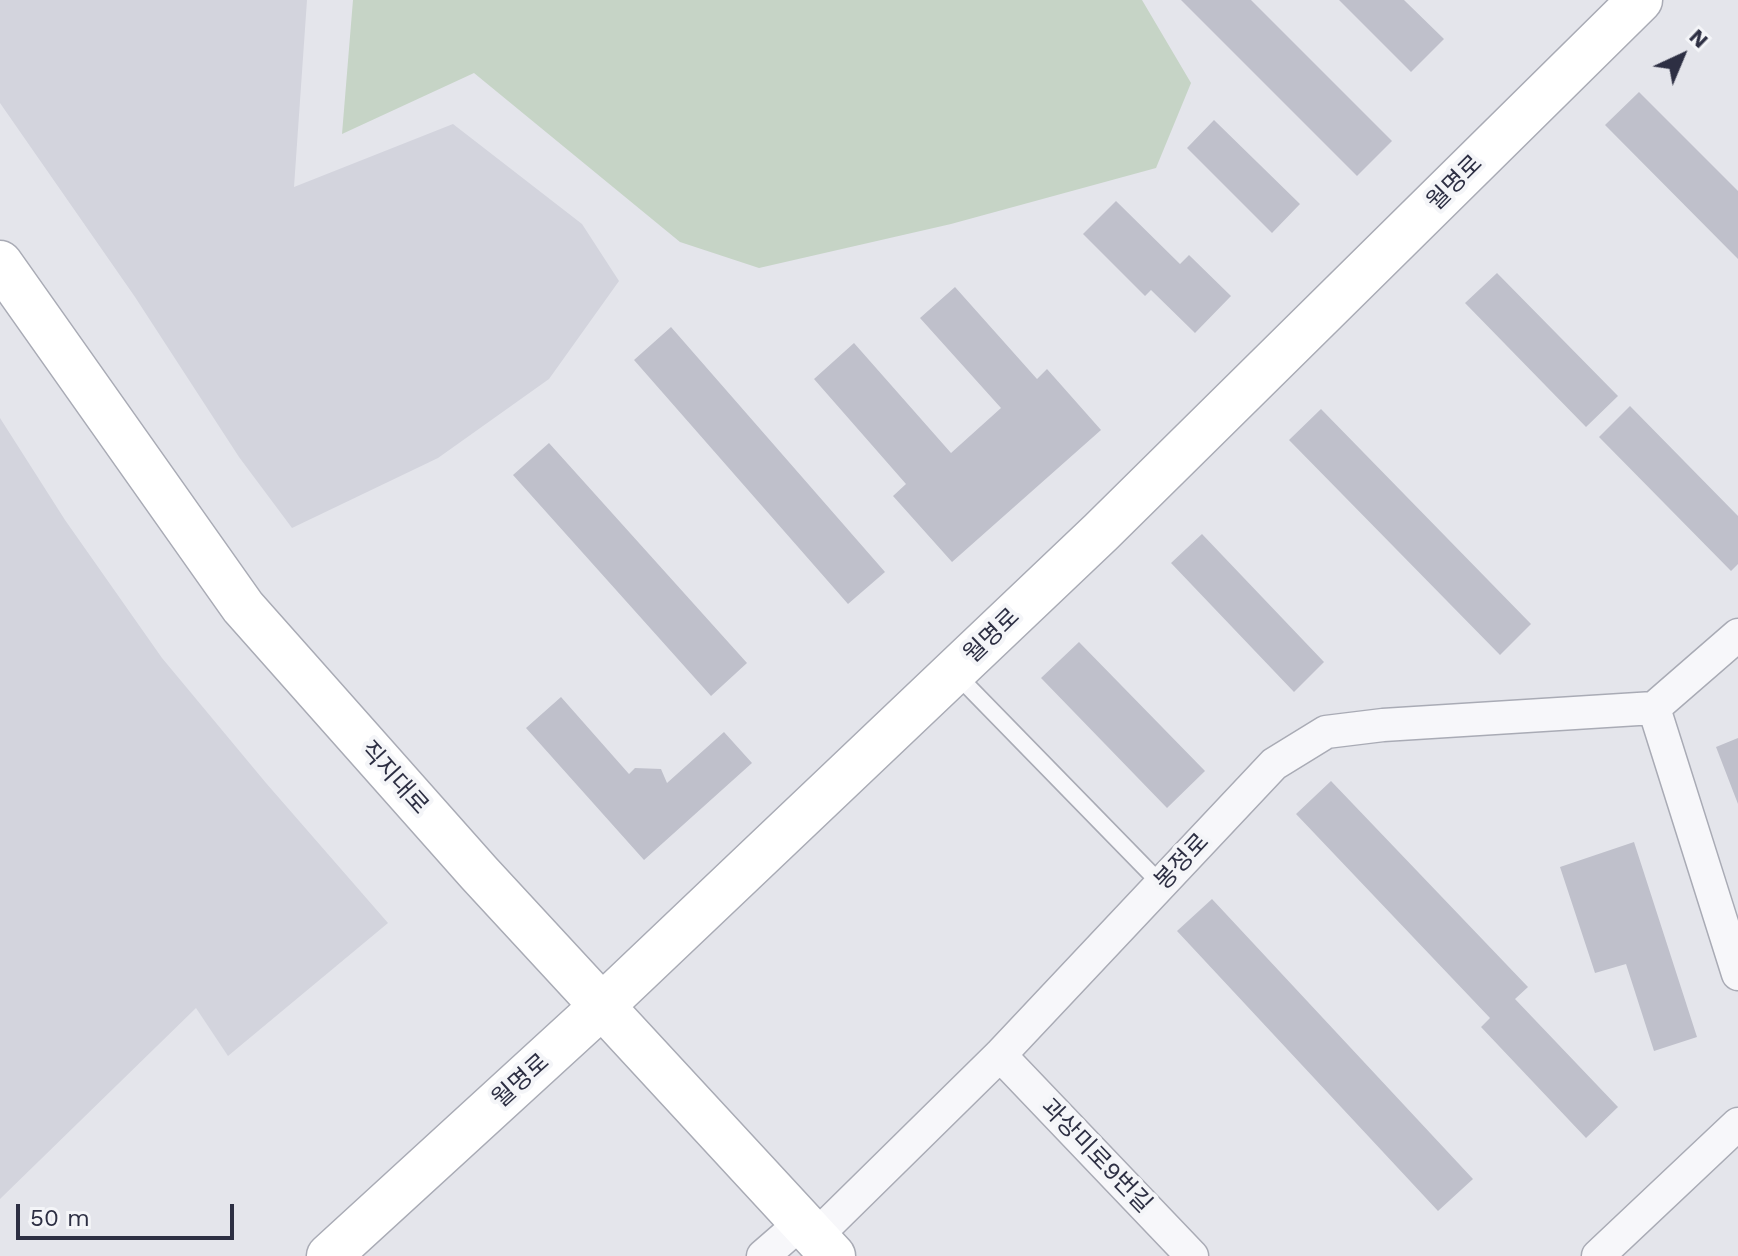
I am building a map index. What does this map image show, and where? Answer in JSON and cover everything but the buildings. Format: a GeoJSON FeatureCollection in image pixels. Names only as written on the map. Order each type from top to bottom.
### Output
{"type":"FeatureCollection","features":[{"type":"Feature","properties":{"kind":"street","name":"월명로"},"geometry":{"type":"LineString","coordinates":[[329,1256],[601,1007],[1101,532],[1640,0]]}},
{"type":"Feature","properties":{"kind":"street","name":"직지대로"},"geometry":{"type":"LineString","coordinates":[[0,263],[243,607],[601,1007],[816,1239]]}},
{"type":"Feature","properties":{"kind":"street"},"geometry":{"type":"LineString","coordinates":[[1738,635],[1654,708],[1738,974]]}},
{"type":"Feature","properties":{"kind":"street","name":"봉정로"},"geometry":{"type":"LineString","coordinates":[[763,1256],[816,1239],[1000,1055],[1274,764],[1326,732],[1383,725],[1654,708]]}},
{"type":"Feature","properties":{"kind":"street","name":"과상미로9번길"},"geometry":{"type":"LineString","coordinates":[[1000,1055],[1192,1256]]}},
{"type":"Feature","properties":{"kind":"street"},"geometry":{"type":"LineString","coordinates":[[1598,1256],[1738,1124]]}},
{"type":"Feature","properties":{"kind":"lane"},"geometry":{"type":"LineString","coordinates":[[954,672],[1161,884]]}},
{"type":"Feature","properties":{"kind":"shaded area"},"geometry":{"type":"Polygon","coordinates":[[[0,0],[307,0],[294,187],[453,124],[582,224],[619,281],[549,379],[438,458],[292,528],[239,457],[135,297],[0,103],[0,0]]]}},
{"type":"Feature","properties":{"kind":"shaded area"},"geometry":{"type":"Polygon","coordinates":[[[0,418],[65,520],[162,658],[388,923],[228,1056],[196,1008],[0,1199],[0,418]]]}},
{"type":"Feature","properties":{"kind":"green space"},"geometry":{"type":"Polygon","coordinates":[[[353,0],[1142,0],[1191,83],[1156,168],[951,224],[759,268],[680,242],[474,73],[342,134],[353,0]]]}}]}
